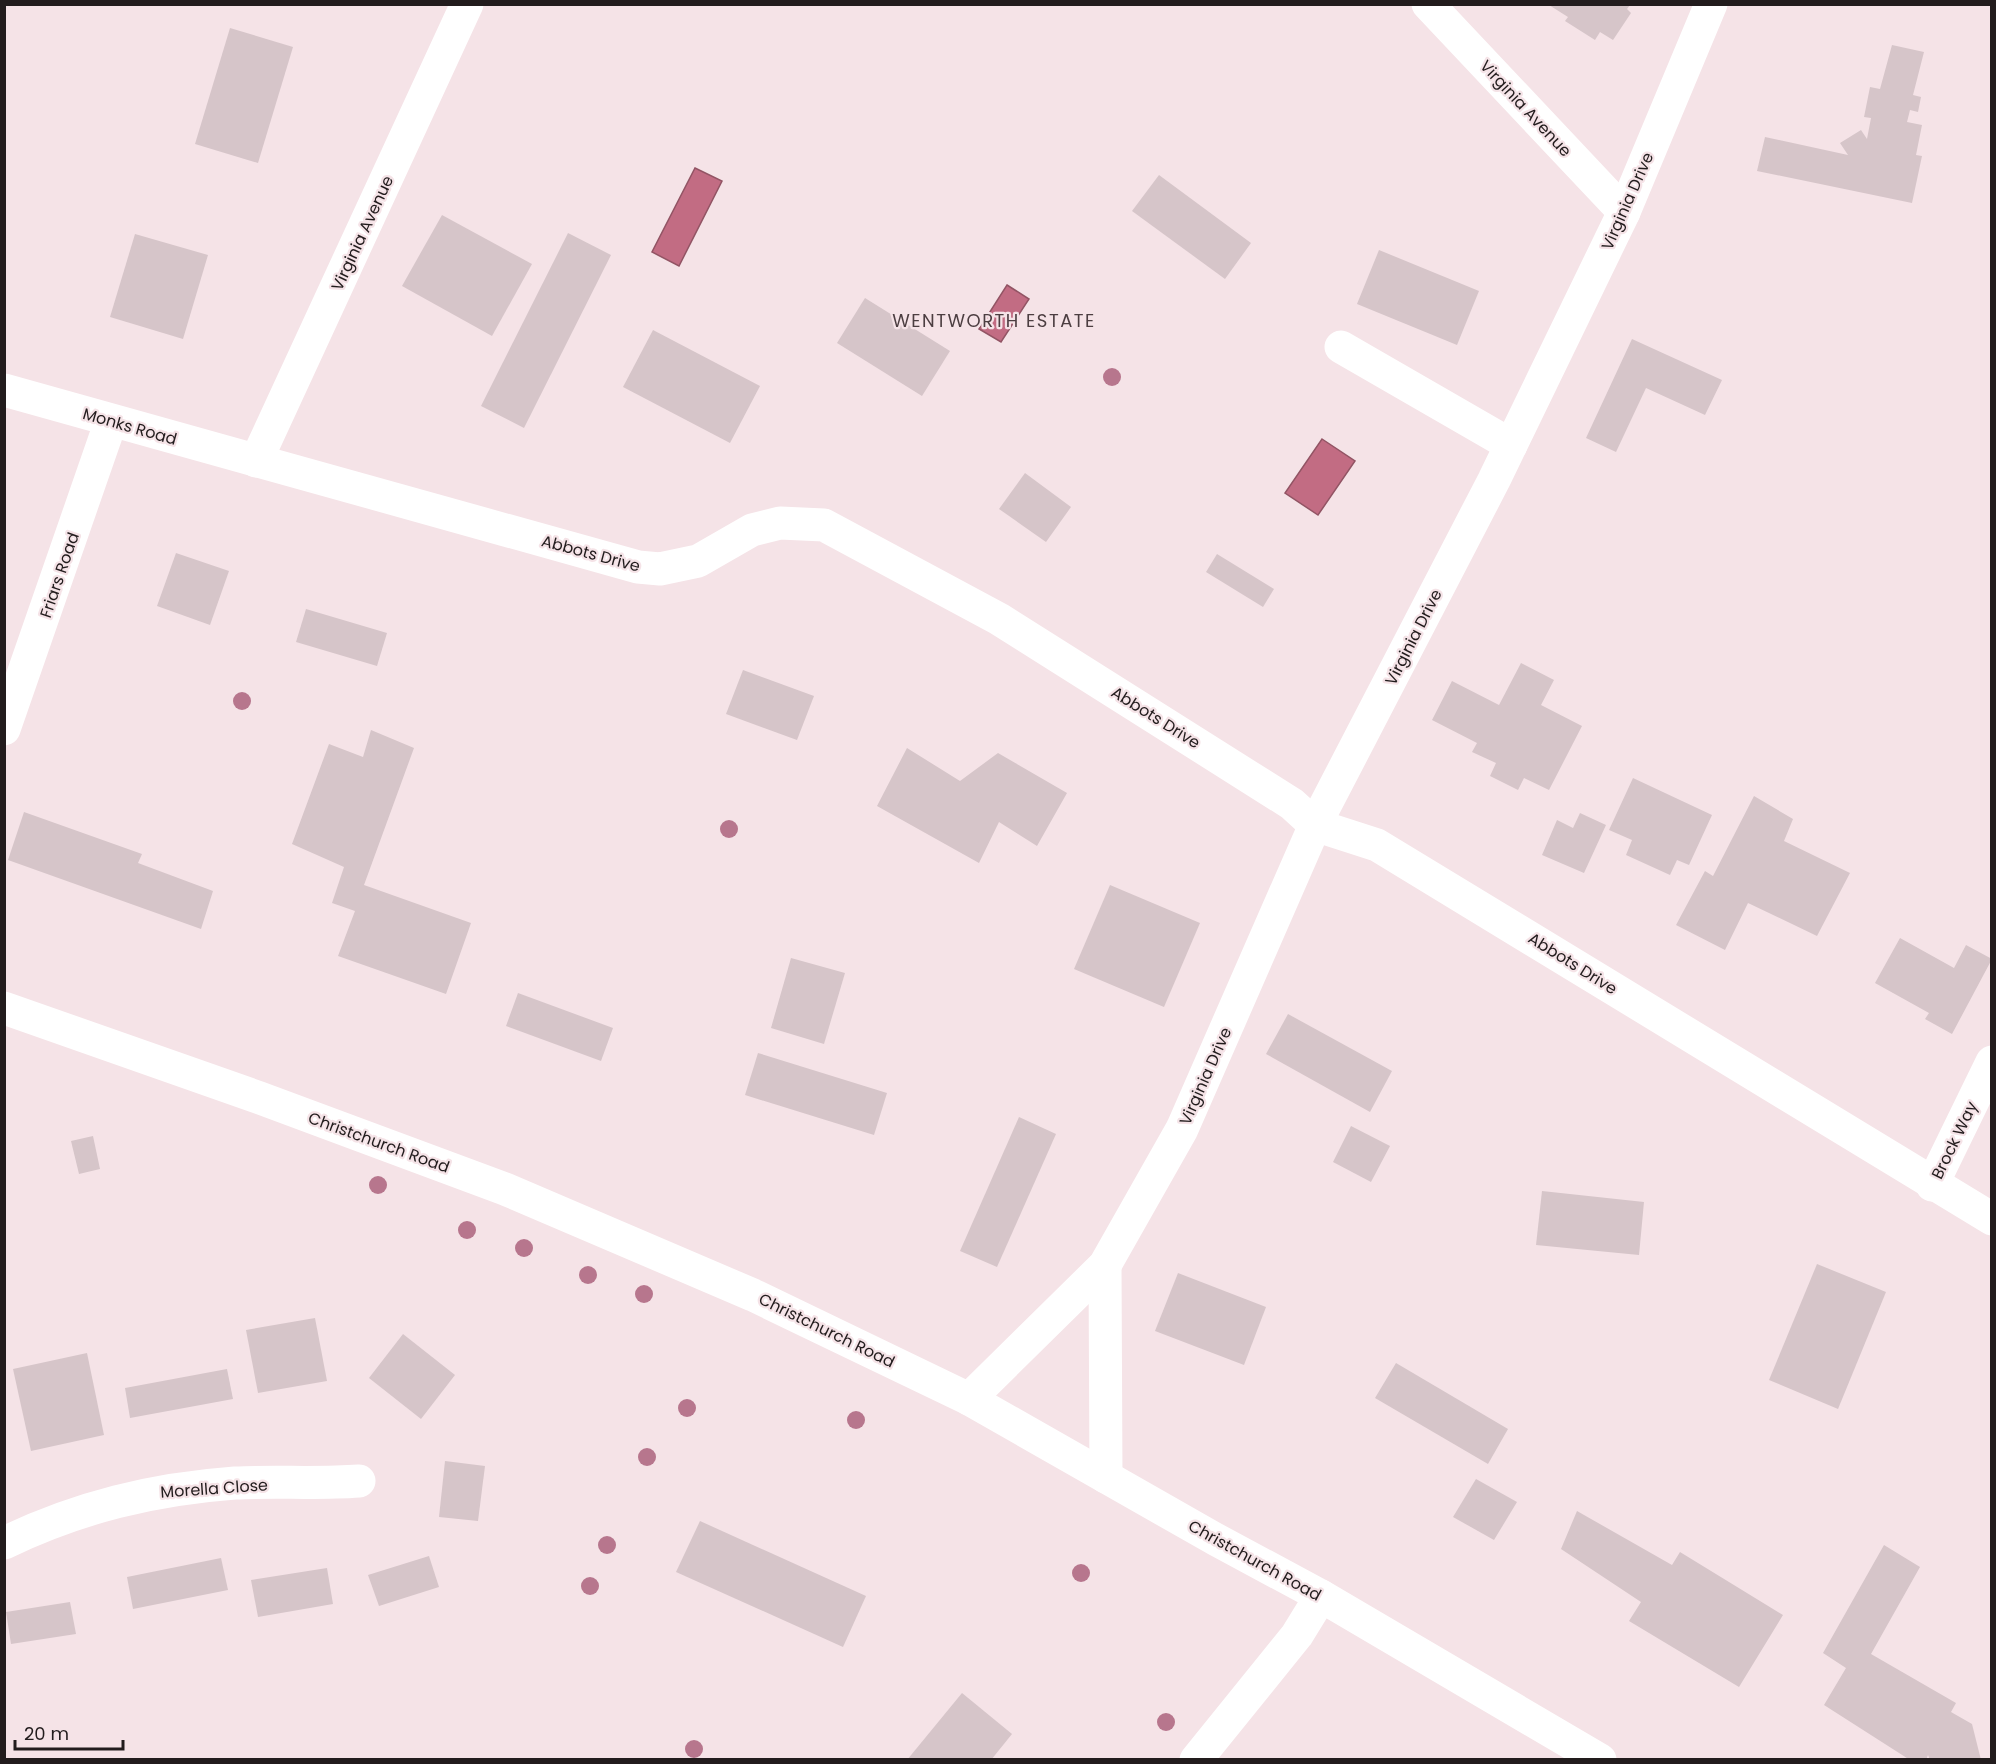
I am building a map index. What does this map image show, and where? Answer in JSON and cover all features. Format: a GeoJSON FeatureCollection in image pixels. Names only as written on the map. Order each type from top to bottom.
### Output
{"type":"FeatureCollection","features":[{"type":"Feature","properties":{"kind":"street","name":"Virginia Avenue"},"geometry":{"type":"LineString","coordinates":[[256,460],[467,4]]}},
{"type":"Feature","properties":{"kind":"street","name":"Virginia Avenue"},"geometry":{"type":"LineString","coordinates":[[1428,4],[1624,212]]}},
{"type":"Feature","properties":{"kind":"street","name":"Virginia Drive"},"geometry":{"type":"LineString","coordinates":[[969,1399],[1105,1265],[1182,1129],[1316,825],[1511,445],[1624,212],[1711,4]]}},
{"type":"Feature","properties":{"kind":"street"},"geometry":{"type":"LineString","coordinates":[[1341,347],[1511,445]]}},
{"type":"Feature","properties":{"kind":"street","name":"Monks Road"},"geometry":{"type":"LineString","coordinates":[[4,390],[256,460]]}},
{"type":"Feature","properties":{"kind":"street","name":"Friars Road"},"geometry":{"type":"LineString","coordinates":[[4,729],[111,421]]}},
{"type":"Feature","properties":{"kind":"street","name":"Abbots Drive"},"geometry":{"type":"LineString","coordinates":[[256,460],[638,567],[660,569],[681,566],[713,554],[752,530],[780,523],[824,525],[1008,625],[1292,804],[1316,825],[1377,845],[1932,1185],[1992,1219]]}},
{"type":"Feature","properties":{"kind":"street","name":"Christchurch Road"},"geometry":{"type":"LineString","coordinates":[[4,1008],[260,1098],[505,1189],[753,1294],[969,1399],[1321,1596],[1600,1760]]}},
{"type":"Feature","properties":{"kind":"street","name":"Brock Way"},"geometry":{"type":"LineString","coordinates":[[1932,1185],[1992,1062]]}},
{"type":"Feature","properties":{"kind":"street","name":"Virginia Drive"},"geometry":{"type":"LineString","coordinates":[[1105,1265],[1106,1477]]}},
{"type":"Feature","properties":{"kind":"street","name":"Morella Close"},"geometry":{"type":"LineString","coordinates":[[4,1543],[89,1508],[163,1490],[238,1483],[318,1484],[359,1481]]}},
{"type":"Feature","properties":{"kind":"street"},"geometry":{"type":"LineString","coordinates":[[1196,1760],[1297,1635],[1321,1596]]}},
{"type":"Feature","properties":{"kind":"shaded area"},"geometry":{"type":"Polygon","coordinates":[[[695,168],[722,181],[679,266],[652,252],[695,168]]]}},
{"type":"Feature","properties":{"kind":"shaded area"},"geometry":{"type":"Polygon","coordinates":[[[1007,285],[1029,299],[1001,342],[979,329],[1007,285]]]}},
{"type":"Feature","properties":{"kind":"shaded area"},"geometry":{"type":"Polygon","coordinates":[[[1322,439],[1355,461],[1318,515],[1285,493],[1322,439]]]}},
{"type":"Feature","properties":{"kind":"building"},"geometry":{"type":"Polygon","coordinates":[[[1549,5],[1630,5],[1627,9],[1631,13],[1613,40],[1600,32],[1595,40],[1565,21],[1568,17],[1549,5]]]}},
{"type":"Feature","properties":{"kind":"building"},"geometry":{"type":"Polygon","coordinates":[[[230,28],[293,47],[258,163],[195,144],[230,28]]]}},
{"type":"Feature","properties":{"kind":"building"},"geometry":{"type":"Polygon","coordinates":[[[1892,45],[1924,52],[1913,95],[1921,97],[1918,112],[1910,110],[1907,122],[1922,125],[1916,155],[1922,156],[1912,203],[1757,171],[1765,137],[1848,155],[1840,143],[1861,130],[1867,139],[1871,118],[1864,117],[1870,87],[1880,89],[1892,45]]]}},
{"type":"Feature","properties":{"kind":"building"},"geometry":{"type":"Polygon","coordinates":[[[1159,175],[1251,243],[1225,279],[1132,211],[1159,175]]]}},
{"type":"Feature","properties":{"kind":"building"},"geometry":{"type":"Polygon","coordinates":[[[442,215],[532,264],[492,336],[402,286],[442,215]]]}},
{"type":"Feature","properties":{"kind":"building"},"geometry":{"type":"Polygon","coordinates":[[[568,233],[611,255],[524,428],[481,406],[568,233]]]}},
{"type":"Feature","properties":{"kind":"building"},"geometry":{"type":"Polygon","coordinates":[[[135,234],[208,255],[183,339],[110,317],[135,234]]]}},
{"type":"Feature","properties":{"kind":"building"},"geometry":{"type":"Polygon","coordinates":[[[1379,250],[1479,291],[1457,345],[1357,304],[1379,250]]]}},
{"type":"Feature","properties":{"kind":"building"},"geometry":{"type":"Polygon","coordinates":[[[865,298],[950,351],[922,396],[837,343],[865,298]]]}},
{"type":"Feature","properties":{"kind":"building"},"geometry":{"type":"Polygon","coordinates":[[[653,330],[760,386],[730,443],[623,387],[653,330]]]}},
{"type":"Feature","properties":{"kind":"building"},"geometry":{"type":"Polygon","coordinates":[[[1632,339],[1722,380],[1705,415],[1646,388],[1616,452],[1586,438],[1632,339]]]}},
{"type":"Feature","properties":{"kind":"building"},"geometry":{"type":"Polygon","coordinates":[[[1025,473],[1071,507],[1046,542],[999,509],[1025,473]]]}},
{"type":"Feature","properties":{"kind":"building"},"geometry":{"type":"Polygon","coordinates":[[[176,553],[229,571],[210,625],[157,606],[176,553]]]}},
{"type":"Feature","properties":{"kind":"building"},"geometry":{"type":"Polygon","coordinates":[[[1217,554],[1274,589],[1263,607],[1206,572],[1217,554]]]}},
{"type":"Feature","properties":{"kind":"building"},"geometry":{"type":"Polygon","coordinates":[[[306,609],[387,633],[377,666],[296,642],[306,609]]]}},
{"type":"Feature","properties":{"kind":"building"},"geometry":{"type":"Polygon","coordinates":[[[1521,663],[1554,680],[1541,705],[1582,726],[1549,790],[1524,778],[1518,790],[1490,776],[1496,763],[1472,752],[1477,743],[1432,720],[1452,681],[1499,705],[1521,663]]]}},
{"type":"Feature","properties":{"kind":"building"},"geometry":{"type":"Polygon","coordinates":[[[743,670],[814,696],[797,740],[726,714],[743,670]]]}},
{"type":"Feature","properties":{"kind":"building"},"geometry":{"type":"Polygon","coordinates":[[[371,730],[414,748],[364,885],[471,923],[446,994],[338,956],[355,911],[332,903],[344,867],[292,844],[329,744],[363,757],[371,730]]]}},
{"type":"Feature","properties":{"kind":"building"},"geometry":{"type":"Polygon","coordinates":[[[907,748],[960,781],[998,753],[1067,793],[1037,846],[999,822],[979,863],[877,806],[907,748]]]}},
{"type":"Feature","properties":{"kind":"building"},"geometry":{"type":"Polygon","coordinates":[[[1633,778],[1712,815],[1689,865],[1677,860],[1670,875],[1626,855],[1632,840],[1609,830],[1633,778]]]}},
{"type":"Feature","properties":{"kind":"building"},"geometry":{"type":"Polygon","coordinates":[[[1754,796],[1793,819],[1784,841],[1850,873],[1817,936],[1748,903],[1725,950],[1676,925],[1705,871],[1713,876],[1754,796]]]}},
{"type":"Feature","properties":{"kind":"building"},"geometry":{"type":"Polygon","coordinates":[[[24,812],[142,854],[138,863],[213,891],[201,929],[8,860],[24,812]]]}},
{"type":"Feature","properties":{"kind":"building"},"geometry":{"type":"Polygon","coordinates":[[[1580,813],[1606,825],[1584,873],[1542,855],[1557,820],[1573,828],[1580,813]]]}},
{"type":"Feature","properties":{"kind":"building"},"geometry":{"type":"Polygon","coordinates":[[[1110,885],[1200,923],[1164,1007],[1074,969],[1110,885]]]}},
{"type":"Feature","properties":{"kind":"building"},"geometry":{"type":"Polygon","coordinates":[[[1900,938],[1954,968],[1966,945],[1992,959],[1952,1034],[1925,1019],[1929,1013],[1875,983],[1900,938]]]}},
{"type":"Feature","properties":{"kind":"building"},"geometry":{"type":"Polygon","coordinates":[[[791,958],[845,973],[824,1044],[771,1028],[791,958]]]}},
{"type":"Feature","properties":{"kind":"building"},"geometry":{"type":"Polygon","coordinates":[[[518,993],[613,1028],[601,1061],[506,1026],[518,993]]]}},
{"type":"Feature","properties":{"kind":"building"},"geometry":{"type":"Polygon","coordinates":[[[1288,1014],[1392,1071],[1370,1112],[1266,1054],[1288,1014]]]}},
{"type":"Feature","properties":{"kind":"building"},"geometry":{"type":"Polygon","coordinates":[[[758,1053],[887,1093],[874,1135],[745,1095],[758,1053]]]}},
{"type":"Feature","properties":{"kind":"building"},"geometry":{"type":"Polygon","coordinates":[[[1019,1117],[1056,1134],[997,1267],[960,1251],[1019,1117]]]}},
{"type":"Feature","properties":{"kind":"building"},"geometry":{"type":"Polygon","coordinates":[[[1351,1126],[1390,1146],[1371,1182],[1333,1162],[1351,1126]]]}},
{"type":"Feature","properties":{"kind":"building"},"geometry":{"type":"Polygon","coordinates":[[[93,1136],[100,1169],[79,1174],[71,1141],[93,1136]]]}},
{"type":"Feature","properties":{"kind":"building"},"geometry":{"type":"Polygon","coordinates":[[[1542,1191],[1644,1202],[1639,1255],[1536,1245],[1542,1191]]]}},
{"type":"Feature","properties":{"kind":"building"},"geometry":{"type":"Polygon","coordinates":[[[1817,1264],[1886,1292],[1838,1409],[1769,1380],[1817,1264]]]}},
{"type":"Feature","properties":{"kind":"building"},"geometry":{"type":"Polygon","coordinates":[[[1178,1273],[1266,1307],[1244,1365],[1155,1331],[1178,1273]]]}},
{"type":"Feature","properties":{"kind":"building"},"geometry":{"type":"Polygon","coordinates":[[[315,1318],[327,1381],[258,1393],[246,1330],[315,1318]]]}},
{"type":"Feature","properties":{"kind":"building"},"geometry":{"type":"Polygon","coordinates":[[[403,1334],[455,1375],[421,1419],[369,1378],[403,1334]]]}},
{"type":"Feature","properties":{"kind":"building"},"geometry":{"type":"Polygon","coordinates":[[[87,1353],[104,1435],[31,1451],[13,1369],[87,1353]]]}},
{"type":"Feature","properties":{"kind":"building"},"geometry":{"type":"Polygon","coordinates":[[[1396,1363],[1508,1429],[1488,1464],[1375,1398],[1396,1363]]]}},
{"type":"Feature","properties":{"kind":"building"},"geometry":{"type":"Polygon","coordinates":[[[227,1369],[233,1399],[130,1418],[125,1388],[227,1369]]]}},
{"type":"Feature","properties":{"kind":"building"},"geometry":{"type":"Polygon","coordinates":[[[445,1461],[485,1466],[478,1521],[439,1517],[445,1461]]]}},
{"type":"Feature","properties":{"kind":"building"},"geometry":{"type":"Polygon","coordinates":[[[1476,1479],[1517,1502],[1494,1540],[1453,1517],[1476,1479]]]}},
{"type":"Feature","properties":{"kind":"building"},"geometry":{"type":"Polygon","coordinates":[[[1577,1511],[1672,1565],[1680,1552],[1783,1615],[1739,1687],[1629,1621],[1641,1602],[1561,1549],[1577,1511]]]}},
{"type":"Feature","properties":{"kind":"building"},"geometry":{"type":"Polygon","coordinates":[[[700,1521],[866,1596],[843,1647],[676,1572],[700,1521]]]}},
{"type":"Feature","properties":{"kind":"building"},"geometry":{"type":"Polygon","coordinates":[[[1884,1545],[1920,1567],[1871,1654],[1956,1703],[1951,1712],[1972,1724],[1981,1760],[1930,1760],[1928,1755],[1926,1760],[1910,1760],[1824,1705],[1846,1668],[1823,1653],[1884,1545]]]}},
{"type":"Feature","properties":{"kind":"building"},"geometry":{"type":"Polygon","coordinates":[[[429,1556],[439,1587],[379,1606],[368,1575],[429,1556]]]}},
{"type":"Feature","properties":{"kind":"building"},"geometry":{"type":"Polygon","coordinates":[[[221,1558],[228,1590],[133,1609],[127,1577],[221,1558]]]}},
{"type":"Feature","properties":{"kind":"building"},"geometry":{"type":"Polygon","coordinates":[[[327,1568],[333,1604],[258,1617],[251,1580],[327,1568]]]}},
{"type":"Feature","properties":{"kind":"building"},"geometry":{"type":"Polygon","coordinates":[[[70,1602],[76,1634],[11,1644],[6,1612],[70,1602]]]}},
{"type":"Feature","properties":{"kind":"building"},"geometry":{"type":"Polygon","coordinates":[[[962,1693],[1012,1734],[991,1760],[907,1760],[962,1693]]]}},
{"type":"Feature","properties":{"kind":"district","name":"WENTWORTH ESTATE"},"geometry":{"type":"Point","coordinates":[994,321]}}]}
